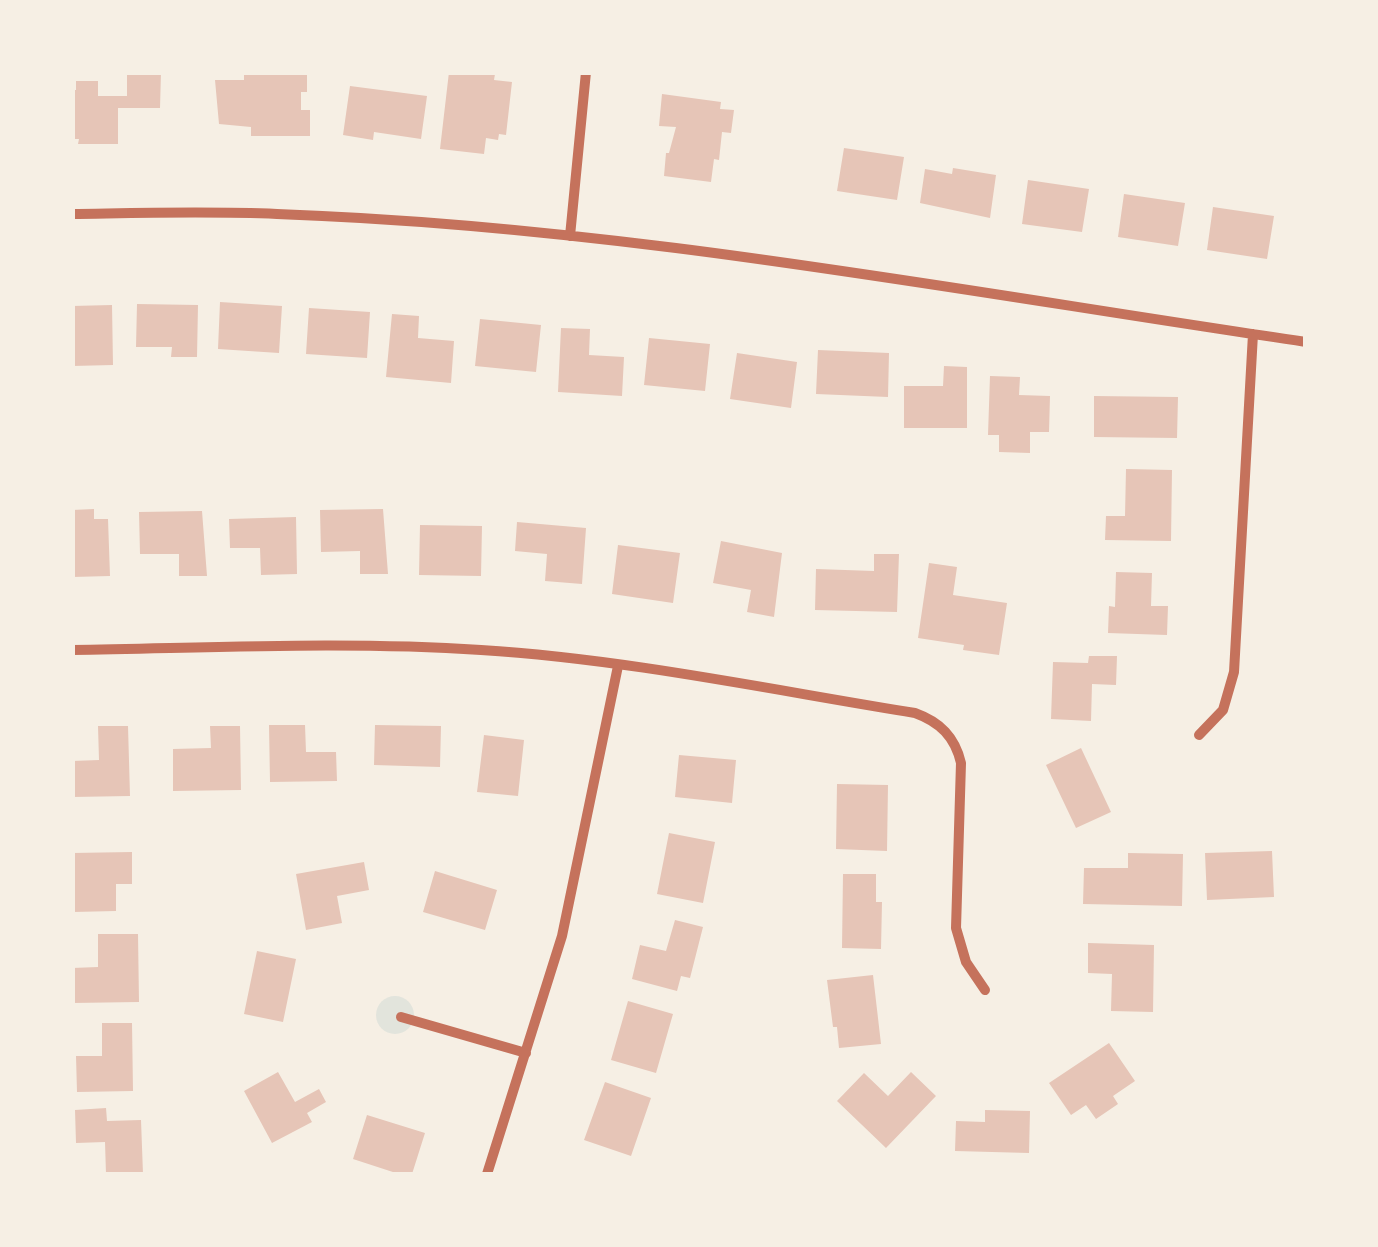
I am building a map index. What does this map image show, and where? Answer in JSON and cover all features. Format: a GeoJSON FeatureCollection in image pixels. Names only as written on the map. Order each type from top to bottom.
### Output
{"type":"FeatureCollection","features":[{"type":"Feature","properties":{"kind":"street"},"geometry":{"type":"LineString","coordinates":[[570,236],[586,72]]}},
{"type":"Feature","properties":{"kind":"street"},"geometry":{"type":"LineString","coordinates":[[72,214],[276,214],[425,222],[570,236],[746,256],[1306,342]]}},
{"type":"Feature","properties":{"kind":"street"},"geometry":{"type":"LineString","coordinates":[[1199,735],[1222,710],[1234,672],[1253,334]]}},
{"type":"Feature","properties":{"kind":"street"},"geometry":{"type":"LineString","coordinates":[[72,650],[412,647],[541,655],[934,720],[952,738],[961,763],[956,928],[966,962],[985,990]]}},
{"type":"Feature","properties":{"kind":"street"},"geometry":{"type":"LineString","coordinates":[[487,1174],[549,983],[575,882],[618,666]]}},
{"type":"Feature","properties":{"kind":"street"},"geometry":{"type":"LineString","coordinates":[[401,1018],[526,1053]]}},
{"type":"Feature","properties":{"kind":"shaded area"},"geometry":{"type":"Polygon","coordinates":[[[395,996],[409,1001],[414,1015],[409,1029],[395,1034],[381,1029],[376,1015],[381,1001],[395,996]]]}},
{"type":"Feature","properties":{"kind":"building"},"geometry":{"type":"Polygon","coordinates":[[[127,72],[161,72],[160,108],[118,108],[118,144],[78,144],[79,139],[72,139],[72,90],[76,90],[76,81],[98,81],[98,96],[127,96],[127,72]]]}},
{"type":"Feature","properties":{"kind":"building"},"geometry":{"type":"Polygon","coordinates":[[[449,72],[495,74],[494,80],[512,82],[506,135],[499,134],[498,140],[486,138],[484,154],[440,149],[449,72]]]}},
{"type":"Feature","properties":{"kind":"building"},"geometry":{"type":"Polygon","coordinates":[[[244,75],[307,75],[307,92],[301,92],[301,110],[310,110],[310,136],[251,136],[251,127],[219,124],[215,80],[244,80],[244,75]]]}},
{"type":"Feature","properties":{"kind":"building"},"geometry":{"type":"Polygon","coordinates":[[[350,86],[427,96],[421,139],[374,132],[373,140],[343,135],[350,86]]]}},
{"type":"Feature","properties":{"kind":"building"},"geometry":{"type":"Polygon","coordinates":[[[662,94],[721,102],[720,109],[734,110],[731,133],[722,132],[719,160],[714,159],[711,182],[664,176],[666,153],[676,127],[659,126],[662,94]]]}},
{"type":"Feature","properties":{"kind":"building"},"geometry":{"type":"Polygon","coordinates":[[[844,148],[904,157],[897,200],[837,191],[844,148]]]}},
{"type":"Feature","properties":{"kind":"building"},"geometry":{"type":"Polygon","coordinates":[[[953,168],[996,175],[990,218],[920,203],[925,169],[952,174],[953,168]]]}},
{"type":"Feature","properties":{"kind":"building"},"geometry":{"type":"Polygon","coordinates":[[[1028,180],[1089,189],[1082,232],[1022,224],[1028,180]]]}},
{"type":"Feature","properties":{"kind":"building"},"geometry":{"type":"Polygon","coordinates":[[[1124,194],[1185,203],[1178,246],[1118,237],[1124,194]]]}},
{"type":"Feature","properties":{"kind":"building"},"geometry":{"type":"Polygon","coordinates":[[[1213,207],[1274,216],[1267,259],[1207,250],[1213,207]]]}},
{"type":"Feature","properties":{"kind":"building"},"geometry":{"type":"Polygon","coordinates":[[[220,302],[282,306],[279,353],[218,349],[220,302]]]}},
{"type":"Feature","properties":{"kind":"building"},"geometry":{"type":"Polygon","coordinates":[[[137,304],[198,305],[197,357],[171,357],[172,347],[136,347],[137,304]]]}},
{"type":"Feature","properties":{"kind":"building"},"geometry":{"type":"Polygon","coordinates":[[[112,305],[113,365],[72,366],[72,306],[112,305]]]}},
{"type":"Feature","properties":{"kind":"building"},"geometry":{"type":"Polygon","coordinates":[[[309,308],[370,312],[367,358],[306,354],[309,308]]]}},
{"type":"Feature","properties":{"kind":"building"},"geometry":{"type":"Polygon","coordinates":[[[392,314],[419,316],[418,338],[454,341],[451,383],[386,377],[392,314]]]}},
{"type":"Feature","properties":{"kind":"building"},"geometry":{"type":"Polygon","coordinates":[[[480,319],[541,325],[536,372],[475,366],[480,319]]]}},
{"type":"Feature","properties":{"kind":"building"},"geometry":{"type":"Polygon","coordinates":[[[561,328],[590,329],[589,355],[624,357],[622,396],[558,392],[561,328]]]}},
{"type":"Feature","properties":{"kind":"building"},"geometry":{"type":"Polygon","coordinates":[[[649,338],[710,344],[705,391],[644,385],[649,338]]]}},
{"type":"Feature","properties":{"kind":"building"},"geometry":{"type":"Polygon","coordinates":[[[818,350],[889,353],[888,397],[816,394],[818,350]]]}},
{"type":"Feature","properties":{"kind":"building"},"geometry":{"type":"Polygon","coordinates":[[[737,353],[797,362],[791,408],[730,399],[737,353]]]}},
{"type":"Feature","properties":{"kind":"building"},"geometry":{"type":"Polygon","coordinates":[[[944,366],[967,367],[967,428],[904,428],[904,386],[943,386],[944,366]]]}},
{"type":"Feature","properties":{"kind":"building"},"geometry":{"type":"Polygon","coordinates":[[[990,376],[1020,377],[1019,395],[1050,396],[1049,432],[1030,432],[1030,453],[999,452],[999,435],[988,435],[990,376]]]}},
{"type":"Feature","properties":{"kind":"building"},"geometry":{"type":"Polygon","coordinates":[[[1094,396],[1178,397],[1177,438],[1094,437],[1094,396]]]}},
{"type":"Feature","properties":{"kind":"building"},"geometry":{"type":"Polygon","coordinates":[[[1126,469],[1172,470],[1171,541],[1105,540],[1106,516],[1125,516],[1126,469]]]}},
{"type":"Feature","properties":{"kind":"building"},"geometry":{"type":"Polygon","coordinates":[[[94,509],[94,519],[108,519],[110,576],[72,577],[72,510],[94,509]]]}},
{"type":"Feature","properties":{"kind":"building"},"geometry":{"type":"Polygon","coordinates":[[[383,509],[388,574],[360,574],[360,551],[321,552],[320,510],[383,509]]]}},
{"type":"Feature","properties":{"kind":"building"},"geometry":{"type":"Polygon","coordinates":[[[202,511],[207,576],[179,576],[179,554],[140,554],[139,512],[202,511]]]}},
{"type":"Feature","properties":{"kind":"building"},"geometry":{"type":"Polygon","coordinates":[[[296,517],[297,574],[261,575],[260,548],[230,548],[229,519],[296,517]]]}},
{"type":"Feature","properties":{"kind":"building"},"geometry":{"type":"Polygon","coordinates":[[[517,522],[586,528],[582,584],[545,581],[547,554],[515,551],[517,522]]]}},
{"type":"Feature","properties":{"kind":"building"},"geometry":{"type":"Polygon","coordinates":[[[420,525],[482,526],[481,576],[419,575],[420,525]]]}},
{"type":"Feature","properties":{"kind":"building"},"geometry":{"type":"Polygon","coordinates":[[[721,541],[782,553],[774,617],[747,612],[751,590],[713,583],[721,541]]]}},
{"type":"Feature","properties":{"kind":"building"},"geometry":{"type":"Polygon","coordinates":[[[618,545],[680,553],[673,603],[612,594],[618,545]]]}},
{"type":"Feature","properties":{"kind":"building"},"geometry":{"type":"Polygon","coordinates":[[[874,554],[899,554],[897,612],[815,610],[816,569],[874,571],[874,554]]]}},
{"type":"Feature","properties":{"kind":"building"},"geometry":{"type":"Polygon","coordinates":[[[929,563],[957,567],[953,595],[1007,603],[999,655],[918,638],[929,563]]]}},
{"type":"Feature","properties":{"kind":"building"},"geometry":{"type":"Polygon","coordinates":[[[1116,572],[1152,573],[1151,606],[1168,606],[1167,635],[1108,633],[1109,606],[1115,607],[1116,572]]]}},
{"type":"Feature","properties":{"kind":"building"},"geometry":{"type":"Polygon","coordinates":[[[1089,656],[1117,656],[1116,685],[1092,684],[1091,721],[1051,719],[1053,662],[1088,663],[1089,656]]]}},
{"type":"Feature","properties":{"kind":"building"},"geometry":{"type":"Polygon","coordinates":[[[269,725],[305,725],[306,752],[336,752],[337,781],[270,782],[269,725]]]}},
{"type":"Feature","properties":{"kind":"building"},"geometry":{"type":"Polygon","coordinates":[[[375,725],[441,726],[440,767],[374,765],[375,725]]]}},
{"type":"Feature","properties":{"kind":"building"},"geometry":{"type":"Polygon","coordinates":[[[98,726],[128,726],[130,796],[72,797],[72,761],[99,760],[98,726]]]}},
{"type":"Feature","properties":{"kind":"building"},"geometry":{"type":"Polygon","coordinates":[[[210,726],[240,726],[241,790],[173,791],[173,749],[211,748],[210,726]]]}},
{"type":"Feature","properties":{"kind":"building"},"geometry":{"type":"Polygon","coordinates":[[[484,735],[524,740],[518,796],[477,792],[484,735]]]}},
{"type":"Feature","properties":{"kind":"building"},"geometry":{"type":"Polygon","coordinates":[[[1081,748],[1111,812],[1076,828],[1046,765],[1081,748]]]}},
{"type":"Feature","properties":{"kind":"building"},"geometry":{"type":"Polygon","coordinates":[[[679,755],[736,760],[732,803],[675,797],[679,755]]]}},
{"type":"Feature","properties":{"kind":"building"},"geometry":{"type":"Polygon","coordinates":[[[837,784],[888,785],[887,851],[836,849],[837,784]]]}},
{"type":"Feature","properties":{"kind":"building"},"geometry":{"type":"Polygon","coordinates":[[[669,833],[715,842],[703,903],[657,894],[669,833]]]}},
{"type":"Feature","properties":{"kind":"building"},"geometry":{"type":"Polygon","coordinates":[[[1272,851],[1274,897],[1207,900],[1205,853],[1272,851]]]}},
{"type":"Feature","properties":{"kind":"building"},"geometry":{"type":"Polygon","coordinates":[[[132,852],[132,884],[116,884],[116,911],[73,912],[72,853],[132,852]]]}},
{"type":"Feature","properties":{"kind":"building"},"geometry":{"type":"Polygon","coordinates":[[[1128,853],[1183,854],[1182,906],[1083,904],[1084,868],[1128,868],[1128,853]]]}},
{"type":"Feature","properties":{"kind":"building"},"geometry":{"type":"Polygon","coordinates":[[[364,862],[369,890],[337,896],[342,923],[306,930],[296,874],[364,862]]]}},
{"type":"Feature","properties":{"kind":"building"},"geometry":{"type":"Polygon","coordinates":[[[435,871],[497,890],[485,930],[423,912],[435,871]]]}},
{"type":"Feature","properties":{"kind":"building"},"geometry":{"type":"Polygon","coordinates":[[[843,874],[876,874],[876,902],[882,902],[881,949],[842,948],[843,874]]]}},
{"type":"Feature","properties":{"kind":"building"},"geometry":{"type":"Polygon","coordinates":[[[675,920],[703,927],[690,978],[681,976],[677,991],[632,979],[640,945],[666,951],[675,920]]]}},
{"type":"Feature","properties":{"kind":"building"},"geometry":{"type":"Polygon","coordinates":[[[98,934],[138,934],[139,1002],[72,1003],[72,968],[98,967],[98,934]]]}},
{"type":"Feature","properties":{"kind":"building"},"geometry":{"type":"Polygon","coordinates":[[[1088,943],[1154,945],[1153,1012],[1111,1011],[1112,974],[1088,973],[1088,943]]]}},
{"type":"Feature","properties":{"kind":"building"},"geometry":{"type":"Polygon","coordinates":[[[257,951],[296,959],[283,1022],[244,1014],[257,951]]]}},
{"type":"Feature","properties":{"kind":"building"},"geometry":{"type":"Polygon","coordinates":[[[873,975],[881,1044],[839,1048],[827,980],[873,975]]]}},
{"type":"Feature","properties":{"kind":"building"},"geometry":{"type":"Polygon","coordinates":[[[628,1001],[673,1014],[656,1073],[611,1060],[628,1001]]]}},
{"type":"Feature","properties":{"kind":"building"},"geometry":{"type":"Polygon","coordinates":[[[102,1023],[132,1023],[133,1091],[77,1092],[76,1056],[102,1056],[102,1023]]]}},
{"type":"Feature","properties":{"kind":"building"},"geometry":{"type":"Polygon","coordinates":[[[1109,1043],[1135,1081],[1113,1096],[1118,1104],[1096,1119],[1086,1105],[1071,1115],[1049,1083],[1109,1043]]]}},
{"type":"Feature","properties":{"kind":"building"},"geometry":{"type":"Polygon","coordinates":[[[278,1072],[295,1102],[319,1089],[326,1102],[307,1113],[312,1122],[272,1143],[244,1091],[278,1072]]]}},
{"type":"Feature","properties":{"kind":"building"},"geometry":{"type":"Polygon","coordinates":[[[911,1072],[936,1096],[886,1148],[837,1101],[864,1073],[888,1096],[911,1072]]]}},
{"type":"Feature","properties":{"kind":"building"},"geometry":{"type":"Polygon","coordinates":[[[605,1082],[651,1098],[631,1156],[584,1140],[605,1082]]]}},
{"type":"Feature","properties":{"kind":"building"},"geometry":{"type":"Polygon","coordinates":[[[106,1108],[107,1121],[141,1120],[143,1174],[106,1174],[105,1142],[76,1143],[75,1110],[106,1108]]]}},
{"type":"Feature","properties":{"kind":"building"},"geometry":{"type":"Polygon","coordinates":[[[985,1110],[1030,1111],[1029,1153],[955,1151],[956,1121],[985,1122],[985,1110]]]}},
{"type":"Feature","properties":{"kind":"building"},"geometry":{"type":"Polygon","coordinates":[[[367,1115],[425,1133],[412,1174],[399,1174],[353,1159],[367,1115]]]}}]}
